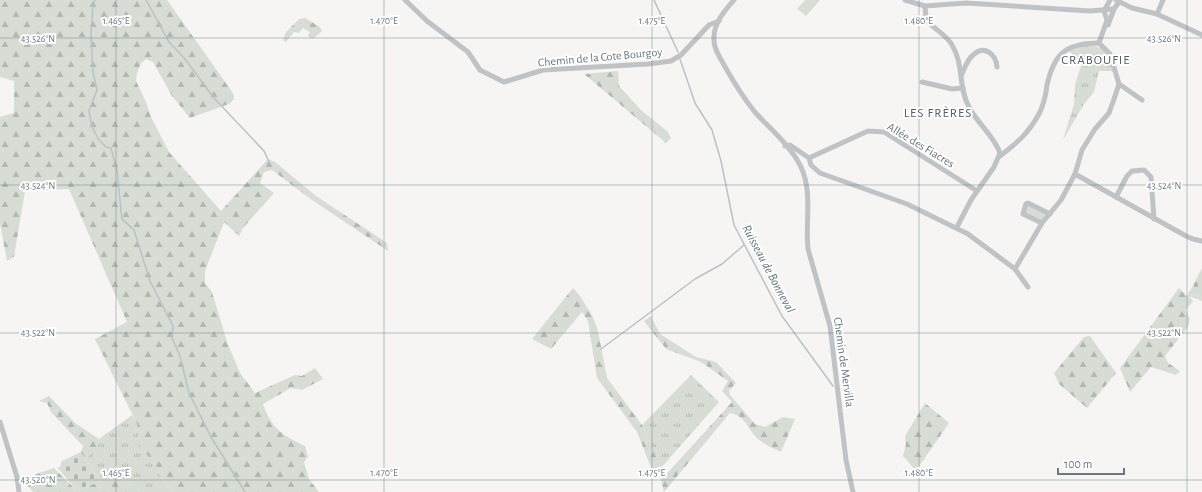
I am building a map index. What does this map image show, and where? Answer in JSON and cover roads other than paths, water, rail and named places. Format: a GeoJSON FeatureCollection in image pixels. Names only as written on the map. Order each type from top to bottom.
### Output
{"type":"FeatureCollection","features":[{"type":"Feature","properties":{"kind":"street","name":"Chemin de la Cote Bourgoy"},"geometry":{"type":"LineString","coordinates":[[405,0],[427,21],[468,52],[480,70],[504,82],[543,70],[648,64],[671,61],[681,55],[709,25],[719,21]]}},
{"type":"Feature","properties":{"kind":"street"},"geometry":{"type":"LineString","coordinates":[[719,21],[734,0]]}},
{"type":"Feature","properties":{"kind":"street"},"geometry":{"type":"LineString","coordinates":[[905,0],[925,6],[966,3],[1090,11],[1114,9]]}},
{"type":"Feature","properties":{"kind":"street"},"geometry":{"type":"LineString","coordinates":[[1099,43],[1107,20],[1104,10],[1110,0]]}},
{"type":"Feature","properties":{"kind":"street"},"geometry":{"type":"LineString","coordinates":[[1157,14],[1163,0]]}},
{"type":"Feature","properties":{"kind":"street"},"geometry":{"type":"LineString","coordinates":[[1099,43],[1105,33],[1117,1],[1132,8],[1157,14],[1202,35]]}},
{"type":"Feature","properties":{"kind":"street"},"geometry":{"type":"LineString","coordinates":[[925,6],[926,19],[953,46],[960,65],[963,88],[968,107],[997,145],[1000,156]]}},
{"type":"Feature","properties":{"kind":"street","name":"Chemin de Mervilla"},"geometry":{"type":"LineString","coordinates":[[719,21],[714,36],[718,54],[744,99],[785,146],[800,166],[804,175],[808,192],[806,237],[830,326],[846,460],[853,492]]}},
{"type":"Feature","properties":{"kind":"street"},"geometry":{"type":"LineString","coordinates":[[957,228],[962,215],[1000,156],[1021,140],[1040,111],[1051,67],[1060,55],[1077,44],[1099,43],[1110,54],[1119,84],[1109,113],[1095,130],[1082,150],[1075,174],[1061,200],[1042,223],[1015,269]]}},
{"type":"Feature","properties":{"kind":"street"},"geometry":{"type":"LineString","coordinates":[[962,77],[966,63],[974,54],[982,50],[989,52],[994,56],[997,67]]}},
{"type":"Feature","properties":{"kind":"street"},"geometry":{"type":"LineString","coordinates":[[922,82],[938,87],[963,88]]}},
{"type":"Feature","properties":{"kind":"street"},"geometry":{"type":"LineString","coordinates":[[1119,84],[1142,100]]}},
{"type":"Feature","properties":{"kind":"street","name":"Allée des Fiacres"},"geometry":{"type":"LineString","coordinates":[[809,158],[868,131],[884,132],[977,191]]}},
{"type":"Feature","properties":{"kind":"street"},"geometry":{"type":"LineString","coordinates":[[785,146],[790,145],[809,158],[811,164],[820,173],[884,195],[957,228],[985,246],[1015,269],[1028,287]]}},
{"type":"Feature","properties":{"kind":"street"},"geometry":{"type":"LineString","coordinates":[[1116,197],[1127,176],[1132,171],[1144,170],[1151,177],[1154,219]]}},
{"type":"Feature","properties":{"kind":"street"},"geometry":{"type":"LineString","coordinates":[[1075,174],[1193,240],[1202,241]]}},
{"type":"Feature","properties":{"kind":"street"},"geometry":{"type":"LineString","coordinates":[[1042,223],[1023,214],[1026,204],[1028,203],[1050,214]]}},
{"type":"Feature","properties":{"kind":"street"},"geometry":{"type":"LineString","coordinates":[[0,422],[6,438],[19,492]]}},
{"type":"Feature","properties":{"kind":"street"},"geometry":{"type":"LineString","coordinates":[[0,443],[6,438]]}},
{"type":"Feature","properties":{"kind":"waterway"},"geometry":{"type":"LineString","coordinates":[[95,0],[93,5],[91,35],[93,72],[97,90],[89,111],[92,127],[99,140],[106,147],[111,148],[117,171],[122,219],[134,230],[150,281],[173,326],[172,338],[180,356],[189,393],[211,437],[245,492]]}},
{"type":"Feature","properties":{"kind":"waterway"},"geometry":{"type":"LineString","coordinates":[[146,0],[169,42],[185,59],[213,97],[264,151],[270,164]]}},
{"type":"Feature","properties":{"kind":"waterway","name":"Ruisseau de Bonneval"},"geometry":{"type":"LineString","coordinates":[[654,0],[678,52]]}},
{"type":"Feature","properties":{"kind":"waterway","name":"Ruisseau de Bonneval"},"geometry":{"type":"LineString","coordinates":[[680,59],[695,103],[712,130],[721,161],[734,225],[782,316],[833,386]]}},
{"type":"Feature","properties":{"kind":"waterway"},"geometry":{"type":"LineString","coordinates":[[601,349],[695,279],[722,264],[744,245]]}},
{"type":"Feature","properties":{"kind":"district","name":"CRABOUFIE"},"geometry":{"type":"Point","coordinates":[1096,60]}},
{"type":"Feature","properties":{"kind":"district","name":"LES FRÈRES"},"geometry":{"type":"Point","coordinates":[938,113]}}]}
